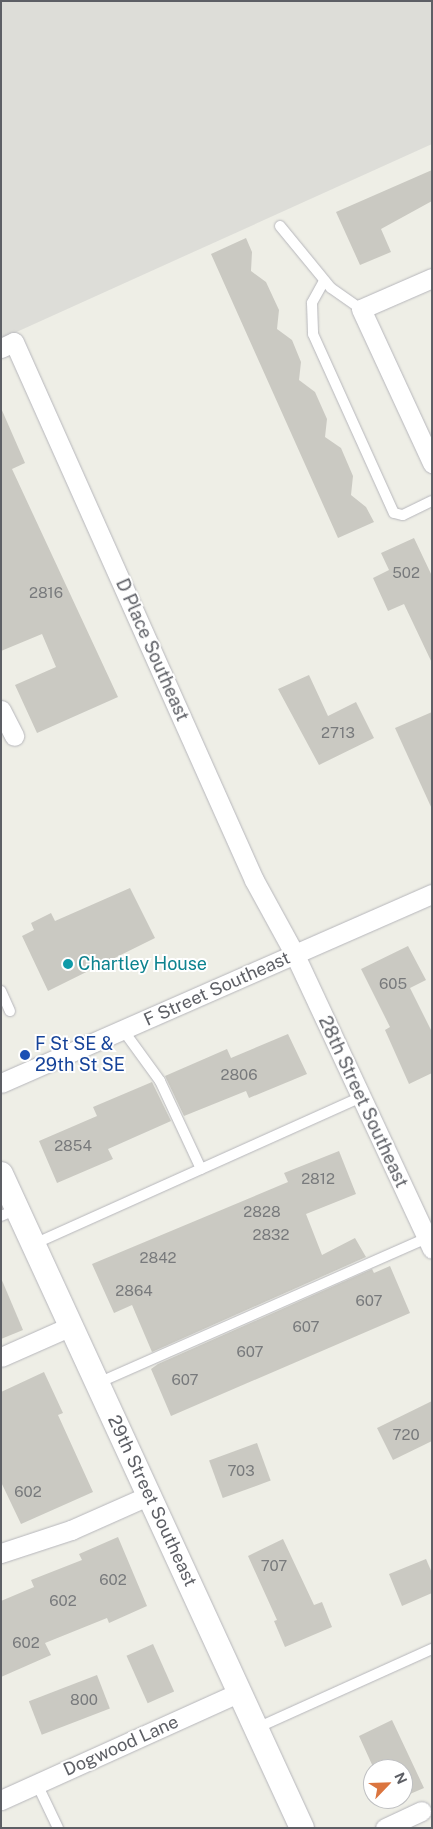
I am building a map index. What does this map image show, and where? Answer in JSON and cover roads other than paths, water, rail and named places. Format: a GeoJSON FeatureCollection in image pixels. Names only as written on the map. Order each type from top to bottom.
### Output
{"type":"FeatureCollection","features":[{"type":"Feature","properties":{"kind":"street"},"geometry":{"type":"LineString","coordinates":[[432,278],[361,310],[432,463]]}},
{"type":"Feature","properties":{"kind":"street","name":"D Place Southeast"},"geometry":{"type":"LineString","coordinates":[[8,345],[254,880],[294,955]]}},
{"type":"Feature","properties":{"kind":"street"},"geometry":{"type":"LineString","coordinates":[[1,710],[14,736]]}},
{"type":"Feature","properties":{"kind":"street","name":"F Street Southeast"},"geometry":{"type":"LineString","coordinates":[[1,1083],[432,894]]}},
{"type":"Feature","properties":{"kind":"street","name":"28th Street Southeast"},"geometry":{"type":"LineString","coordinates":[[294,955],[429,1243]]}},
{"type":"Feature","properties":{"kind":"street","name":"29th Street Southeast"},"geometry":{"type":"LineString","coordinates":[[1,1174],[9,1213],[34,1244],[302,1828]]}},
{"type":"Feature","properties":{"kind":"street"},"geometry":{"type":"LineString","coordinates":[[1,1357],[71,1326]]}},
{"type":"Feature","properties":{"kind":"street"},"geometry":{"type":"LineString","coordinates":[[1,1553],[71,1530],[150,1495]]}},
{"type":"Feature","properties":{"kind":"street","name":"Dogwood Lane"},"geometry":{"type":"LineString","coordinates":[[1,1800],[240,1692]]}},
{"type":"Feature","properties":{"kind":"street"},"geometry":{"type":"LineString","coordinates":[[385,1828],[421,1811]]}},
{"type":"Feature","properties":{"kind":"lane"},"geometry":{"type":"LineString","coordinates":[[280,226],[324,281],[361,310]]}},
{"type":"Feature","properties":{"kind":"lane"},"geometry":{"type":"LineString","coordinates":[[324,281],[312,303],[313,334],[394,513],[403,515],[432,501]]}},
{"type":"Feature","properties":{"kind":"lane"},"geometry":{"type":"LineString","coordinates":[[1,991],[10,1011]]}},
{"type":"Feature","properties":{"kind":"lane"},"geometry":{"type":"LineString","coordinates":[[122,1030],[160,1081],[201,1169]]}},
{"type":"Feature","properties":{"kind":"lane"},"geometry":{"type":"LineString","coordinates":[[34,1244],[361,1097]]}},
{"type":"Feature","properties":{"kind":"lane"},"geometry":{"type":"LineString","coordinates":[[98,1384],[429,1243]]}},
{"type":"Feature","properties":{"kind":"lane"},"geometry":{"type":"LineString","coordinates":[[257,1728],[432,1649]]}},
{"type":"Feature","properties":{"kind":"lane"},"geometry":{"type":"LineString","coordinates":[[37,1784],[58,1828]]}},
{"type":"Feature","properties":{"kind":"place","name":"Chartley House"},"geometry":{"type":"Point","coordinates":[68,964]}},
{"type":"Feature","properties":{"kind":"place","name":"F St SE & 29th St SE"},"geometry":{"type":"Point","coordinates":[25,1055]}}]}
